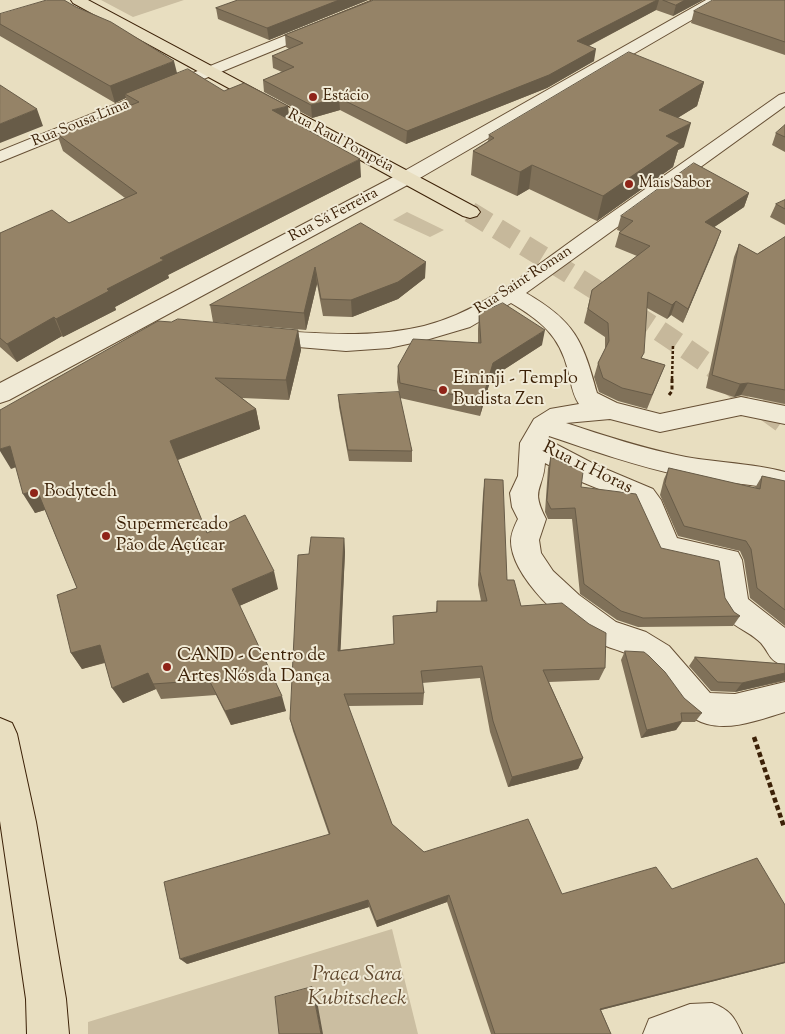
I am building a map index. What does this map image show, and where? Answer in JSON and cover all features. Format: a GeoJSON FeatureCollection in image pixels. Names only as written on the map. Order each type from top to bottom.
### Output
{"type":"FeatureCollection","features":[{"type":"Feature","properties":{"kind":"main road","name":"Rua Raul Pompéia"},"geometry":{"type":"LineString","coordinates":[[78,0],[470,212]]}},
{"type":"Feature","properties":{"kind":"main road"},"geometry":{"type":"LineString","coordinates":[[0,734],[9,827],[46,999],[48,1034]]}},
{"type":"Feature","properties":{"kind":"street","name":"Rua Sousa Lima"},"geometry":{"type":"LineString","coordinates":[[0,156],[385,0]]}},
{"type":"Feature","properties":{"kind":"street","name":"Rua Sá Ferreira"},"geometry":{"type":"LineString","coordinates":[[0,394],[406,178],[716,0]]}},
{"type":"Feature","properties":{"kind":"street","name":"Rua Saint Roman"},"geometry":{"type":"LineString","coordinates":[[244,335],[346,343],[389,340],[426,333],[462,322],[511,294],[785,98]]}},
{"type":"Feature","properties":{"kind":"street"},"geometry":{"type":"LineString","coordinates":[[511,294],[544,312],[570,339],[587,398],[610,410],[660,423],[740,406],[785,415]]}},
{"type":"Feature","properties":{"kind":"street"},"geometry":{"type":"LineString","coordinates":[[131,324],[168,328]]}},
{"type":"Feature","properties":{"kind":"street"},"geometry":{"type":"LineString","coordinates":[[610,410],[558,415],[538,434],[531,476],[524,493],[526,507],[532,518],[525,541],[528,556],[534,569],[569,604],[608,633],[633,640],[659,656],[673,670],[693,700],[701,706],[709,709],[744,708],[785,696]]}},
{"type":"Feature","properties":{"kind":"street"},"geometry":{"type":"LineString","coordinates":[[538,434],[676,464],[759,475],[785,482]]}},
{"type":"Feature","properties":{"kind":"street","name":"Rua 11 Horas"},"geometry":{"type":"LineString","coordinates":[[538,434],[549,453],[600,479],[643,496],[647,500],[667,548],[728,560],[737,608],[771,633],[785,652]]}},
{"type":"Feature","properties":{"kind":"street"},"geometry":{"type":"LineString","coordinates":[[664,1034],[690,1024],[712,1023],[720,1034]]}},
{"type":"Feature","properties":{"kind":"path"},"geometry":{"type":"LineString","coordinates":[[646,419],[672,391],[673,345]]}},
{"type":"Feature","properties":{"kind":"path"},"geometry":{"type":"LineString","coordinates":[[744,708],[784,827]]}},
{"type":"Feature","properties":{"kind":"green space"},"geometry":{"type":"Polygon","coordinates":[[[101,0],[184,0],[133,17],[101,0]]]}},
{"type":"Feature","properties":{"kind":"green space"},"geometry":{"type":"Polygon","coordinates":[[[407,212],[444,230],[430,237],[393,220],[407,212]]]}},
{"type":"Feature","properties":{"kind":"green space","name":"Praça Sara Kubitscheck"},"geometry":{"type":"Polygon","coordinates":[[[392,929],[418,1034],[88,1034],[88,1022],[392,929]]]}},
{"type":"Feature","properties":{"kind":"building"},"geometry":{"type":"Polygon","coordinates":[[[47,0],[64,0],[111,22],[174,61],[110,86],[0,24],[0,14],[47,0]]]}},
{"type":"Feature","properties":{"kind":"building"},"geometry":{"type":"Polygon","coordinates":[[[238,0],[339,0],[267,28],[216,8],[238,0]]]}},
{"type":"Feature","properties":{"kind":"building"},"geometry":{"type":"Polygon","coordinates":[[[374,0],[657,0],[577,41],[596,49],[549,75],[407,131],[339,98],[311,105],[263,80],[294,67],[272,56],[303,43],[285,35],[374,0]]]}},
{"type":"Feature","properties":{"kind":"building"},"geometry":{"type":"Polygon","coordinates":[[[663,0],[685,0],[676,5],[663,0]]]}},
{"type":"Feature","properties":{"kind":"building"},"geometry":{"type":"Polygon","coordinates":[[[713,0],[785,0],[785,42],[694,11],[713,0]]]}},
{"type":"Feature","properties":{"kind":"building"},"geometry":{"type":"Polygon","coordinates":[[[629,52],[704,82],[659,110],[691,123],[666,136],[680,143],[603,196],[532,165],[520,172],[473,151],[494,138],[489,135],[629,52]]]}},
{"type":"Feature","properties":{"kind":"building"},"geometry":{"type":"Polygon","coordinates":[[[188,69],[224,91],[244,83],[288,106],[272,110],[360,159],[160,258],[164,260],[107,289],[109,291],[56,319],[54,317],[7,344],[0,338],[0,233],[52,210],[69,223],[137,193],[57,134],[139,102],[125,94],[188,69]]]}},
{"type":"Feature","properties":{"kind":"building"},"geometry":{"type":"Polygon","coordinates":[[[0,85],[37,109],[0,124],[0,85]]]}},
{"type":"Feature","properties":{"kind":"building"},"geometry":{"type":"Polygon","coordinates":[[[785,125],[785,137],[776,133],[785,125]]]}},
{"type":"Feature","properties":{"kind":"building"},"geometry":{"type":"Polygon","coordinates":[[[694,163],[749,193],[705,222],[721,231],[688,309],[676,301],[672,305],[648,292],[644,353],[641,358],[665,365],[652,395],[622,388],[603,378],[598,363],[609,341],[608,323],[588,309],[592,290],[650,246],[619,233],[633,221],[621,216],[694,163]]]}},
{"type":"Feature","properties":{"kind":"building"},"geometry":{"type":"Polygon","coordinates":[[[785,200],[785,209],[776,204],[785,200]]]}},
{"type":"Feature","properties":{"kind":"building"},"geometry":{"type":"Polygon","coordinates":[[[361,223],[426,262],[398,282],[351,300],[321,299],[315,267],[304,313],[210,305],[361,223]]]}},
{"type":"Feature","properties":{"kind":"building"},"geometry":{"type":"Polygon","coordinates":[[[785,237],[785,390],[748,383],[740,384],[712,375],[739,244],[757,254],[785,237]]]}},
{"type":"Feature","properties":{"kind":"building"},"geometry":{"type":"Polygon","coordinates":[[[503,303],[545,330],[493,363],[482,401],[400,383],[398,366],[413,339],[481,343],[479,314],[503,303]]]}},
{"type":"Feature","properties":{"kind":"building"},"geometry":{"type":"Polygon","coordinates":[[[178,319],[298,330],[286,380],[215,378],[256,409],[170,441],[207,533],[245,515],[274,571],[232,589],[282,696],[225,711],[209,680],[153,684],[148,673],[112,688],[100,645],[71,653],[57,595],[77,588],[37,490],[23,494],[10,446],[0,449],[0,410],[158,321],[171,322],[178,319]]]}},
{"type":"Feature","properties":{"kind":"building"},"geometry":{"type":"Polygon","coordinates":[[[399,392],[412,451],[348,450],[338,395],[399,392]]]}},
{"type":"Feature","properties":{"kind":"building"},"geometry":{"type":"Polygon","coordinates":[[[551,457],[583,472],[581,487],[636,494],[661,548],[719,561],[725,598],[734,612],[740,616],[643,618],[621,611],[584,584],[575,508],[551,509],[547,501],[551,457]]]}},
{"type":"Feature","properties":{"kind":"building"},"geometry":{"type":"Polygon","coordinates":[[[669,468],[760,489],[762,476],[785,481],[785,610],[757,588],[751,549],[746,541],[684,526],[665,484],[669,468]]]}},
{"type":"Feature","properties":{"kind":"building"},"geometry":{"type":"Polygon","coordinates":[[[485,479],[503,480],[507,580],[514,580],[521,606],[562,603],[589,624],[606,633],[605,668],[543,670],[583,758],[512,777],[493,721],[482,666],[421,671],[424,693],[344,694],[392,824],[424,852],[528,819],[562,894],[656,867],[672,889],[757,858],[785,905],[785,962],[600,1009],[611,1034],[495,1034],[449,895],[376,921],[368,900],[180,959],[164,882],[330,834],[290,719],[298,555],[309,554],[311,537],[344,538],[338,651],[394,644],[393,616],[437,612],[437,601],[487,601],[480,572],[485,479]]]}},
{"type":"Feature","properties":{"kind":"building"},"geometry":{"type":"Polygon","coordinates":[[[625,651],[644,652],[649,656],[665,672],[684,698],[702,713],[681,713],[682,721],[647,730],[625,651]]]}},
{"type":"Feature","properties":{"kind":"building"},"geometry":{"type":"Polygon","coordinates":[[[695,657],[785,664],[785,673],[742,683],[718,682],[695,657]]]}},
{"type":"Feature","properties":{"kind":"building"},"geometry":{"type":"Polygon","coordinates":[[[312,987],[321,1034],[279,1034],[275,997],[312,987]]]}},
{"type":"Feature","properties":{"kind":"tunnel"},"geometry":{"type":"LineString","coordinates":[[470,212],[634,314],[729,379]]}},
{"type":"Feature","properties":{"kind":"tunnel"},"geometry":{"type":"LineString","coordinates":[[727,378],[785,420]]}},
{"type":"Feature","properties":{"kind":"place","name":"Estácio"},"geometry":{"type":"Point","coordinates":[313,97]}},
{"type":"Feature","properties":{"kind":"place","name":"Mais Sabor"},"geometry":{"type":"Point","coordinates":[629,184]}},
{"type":"Feature","properties":{"kind":"place","name":"Eininji - Templo Budista Zen"},"geometry":{"type":"Point","coordinates":[443,390]}},
{"type":"Feature","properties":{"kind":"place","name":"Bodytech"},"geometry":{"type":"Point","coordinates":[34,493]}},
{"type":"Feature","properties":{"kind":"place","name":"Supermercado Pão de Açúcar"},"geometry":{"type":"Point","coordinates":[106,536]}},
{"type":"Feature","properties":{"kind":"place","name":"CAND - Centro de Artes Nós da Dança"},"geometry":{"type":"Point","coordinates":[167,667]}}]}
